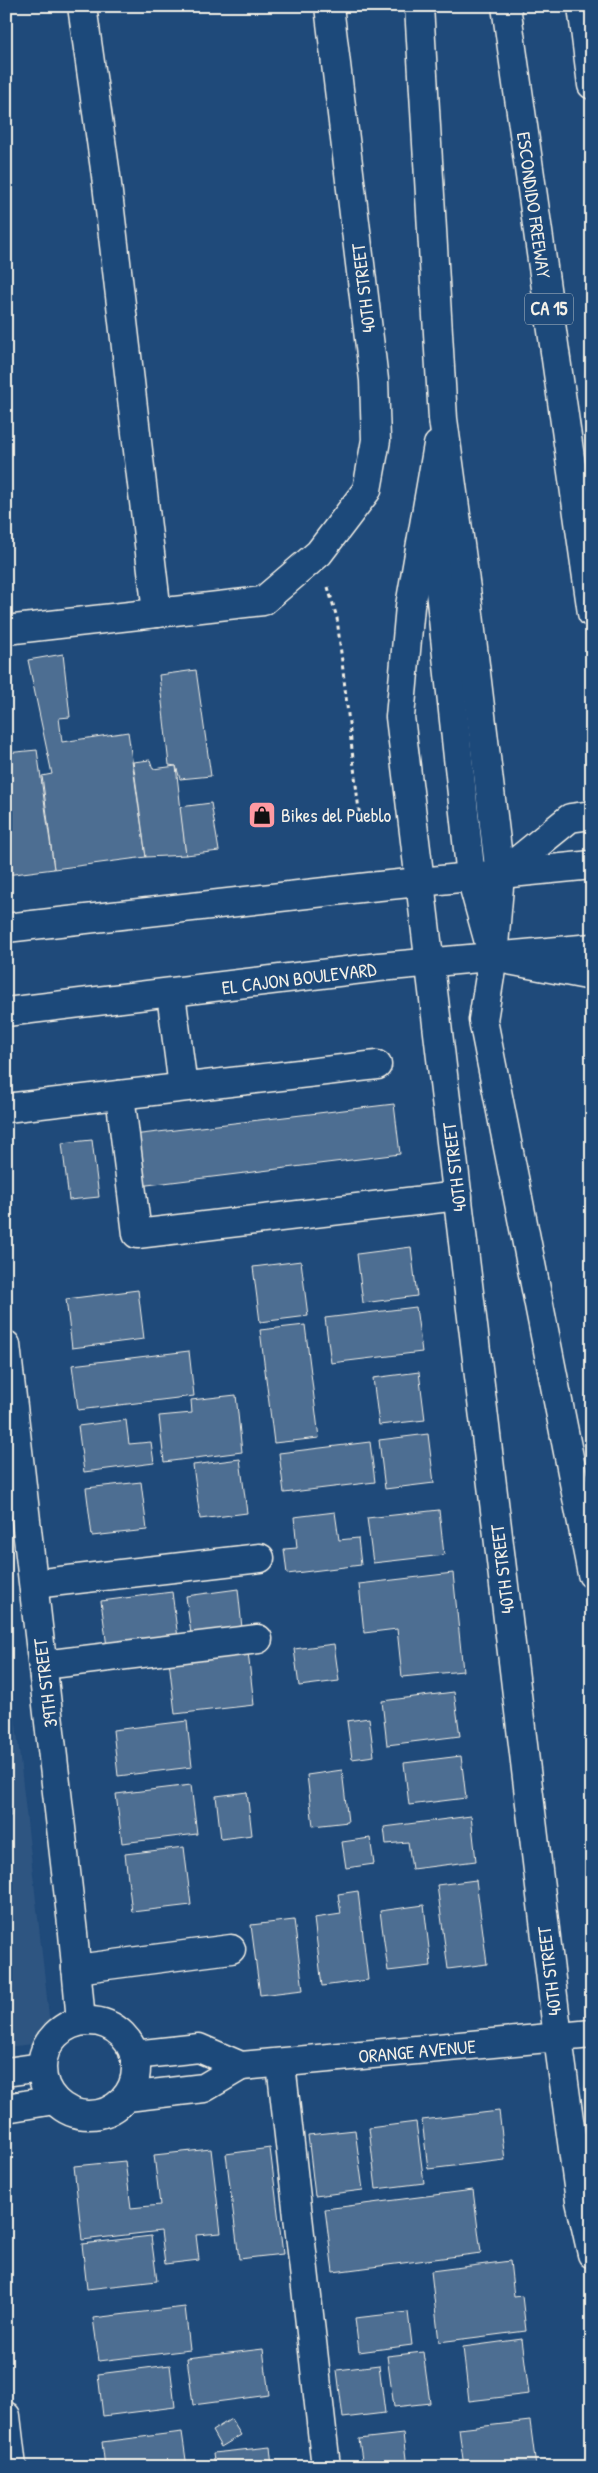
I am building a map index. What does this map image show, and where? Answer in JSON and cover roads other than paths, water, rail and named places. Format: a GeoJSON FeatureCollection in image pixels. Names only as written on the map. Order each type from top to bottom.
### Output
{"type":"FeatureCollection","features":[{"type":"Feature","properties":{"kind":"main road"},"geometry":{"type":"LineString","coordinates":[[82,6],[106,176],[157,613]]}},
{"type":"Feature","properties":{"kind":"main road","name":"40TH STREET"},"geometry":{"type":"LineString","coordinates":[[6,630],[263,600],[319,553],[367,490],[376,440],[374,380],[329,6]]}},
{"type":"Feature","properties":{"kind":"main road"},"geometry":{"type":"LineString","coordinates":[[419,6],[443,419],[466,589],[500,875],[493,957],[482,1020],[592,1574]]}},
{"type":"Feature","properties":{"kind":"main road","name":"ESCONDIDO FREEWAY"},"geometry":{"type":"LineString","coordinates":[[506,6],[592,612]]}},
{"type":"Feature","properties":{"kind":"main road"},"geometry":{"type":"LineString","coordinates":[[582,6],[592,85]]}},
{"type":"Feature","properties":{"kind":"main road"},"geometry":{"type":"LineString","coordinates":[[443,419],[434,545],[471,877],[493,957]]}},
{"type":"Feature","properties":{"kind":"main road","name":"40TH STREET"},"geometry":{"type":"LineString","coordinates":[[443,419],[410,606],[400,717],[558,2038],[580,2201],[592,2254]]}},
{"type":"Feature","properties":{"kind":"main road"},"geometry":{"type":"LineString","coordinates":[[500,875],[570,818],[592,815]]}},
{"type":"Feature","properties":{"kind":"main road"},"geometry":{"type":"LineString","coordinates":[[6,928],[592,865]]}},
{"type":"Feature","properties":{"kind":"main road","name":"EL CAJON BOULEVARD"},"geometry":{"type":"LineString","coordinates":[[6,1012],[171,994],[379,967],[430,964],[592,948]]}},
{"type":"Feature","properties":{"kind":"main road"},"geometry":{"type":"LineString","coordinates":[[493,957],[592,976]]}},
{"type":"Feature","properties":{"kind":"main road"},"geometry":{"type":"LineString","coordinates":[[171,994],[183,1087]]}},
{"type":"Feature","properties":{"kind":"main road"},"geometry":{"type":"LineString","coordinates":[[6,1108],[377,1065]]}},
{"type":"Feature","properties":{"kind":"main road"},"geometry":{"type":"LineString","coordinates":[[120,1095],[137,1234],[458,1196]]}},
{"type":"Feature","properties":{"kind":"main road","name":"39TH STREET"},"geometry":{"type":"LineString","coordinates":[[6,1345],[81,2021]]}},
{"type":"Feature","properties":{"kind":"main road"},"geometry":{"type":"LineString","coordinates":[[34,1584],[260,1558]]}},
{"type":"Feature","properties":{"kind":"main road"},"geometry":{"type":"LineString","coordinates":[[43,1666],[258,1639]]}},
{"type":"Feature","properties":{"kind":"main road"},"geometry":{"type":"LineString","coordinates":[[76,1969],[231,1949]]}},
{"type":"Feature","properties":{"kind":"main road"},"geometry":{"type":"LineString","coordinates":[[81,2021],[106,2024],[119,2032],[129,2043],[134,2055],[136,2072],[128,2097],[112,2110],[98,2115],[82,2116],[67,2110],[54,2100],[45,2087],[41,2067],[43,2055],[50,2041],[61,2030],[81,2021]]}},
{"type":"Feature","properties":{"kind":"main road","name":"ORANGE AVENUE"},"geometry":{"type":"LineString","coordinates":[[134,2055],[199,2048],[241,2066],[281,2064],[592,2034]]}},
{"type":"Feature","properties":{"kind":"main road"},"geometry":{"type":"LineString","coordinates":[[281,2064],[326,2467]]}},
{"type":"Feature","properties":{"kind":"main road","name":"ORANGE AVENUE"},"geometry":{"type":"LineString","coordinates":[[128,2097],[204,2088],[241,2066]]}},
{"type":"Feature","properties":{"kind":"main road"},"geometry":{"type":"LineString","coordinates":[[6,2072],[41,2067]]}},
{"type":"Feature","properties":{"kind":"main road"},"geometry":{"type":"LineString","coordinates":[[6,2108],[54,2100]]}},
{"type":"Feature","properties":{"kind":"main road"},"geometry":{"type":"LineString","coordinates":[[6,2416],[12,2467]]}},
{"type":"Feature","properties":{"kind":"place","name":"Bikes del Pueblo"},"geometry":{"type":"Point","coordinates":[262,815]}}]}
